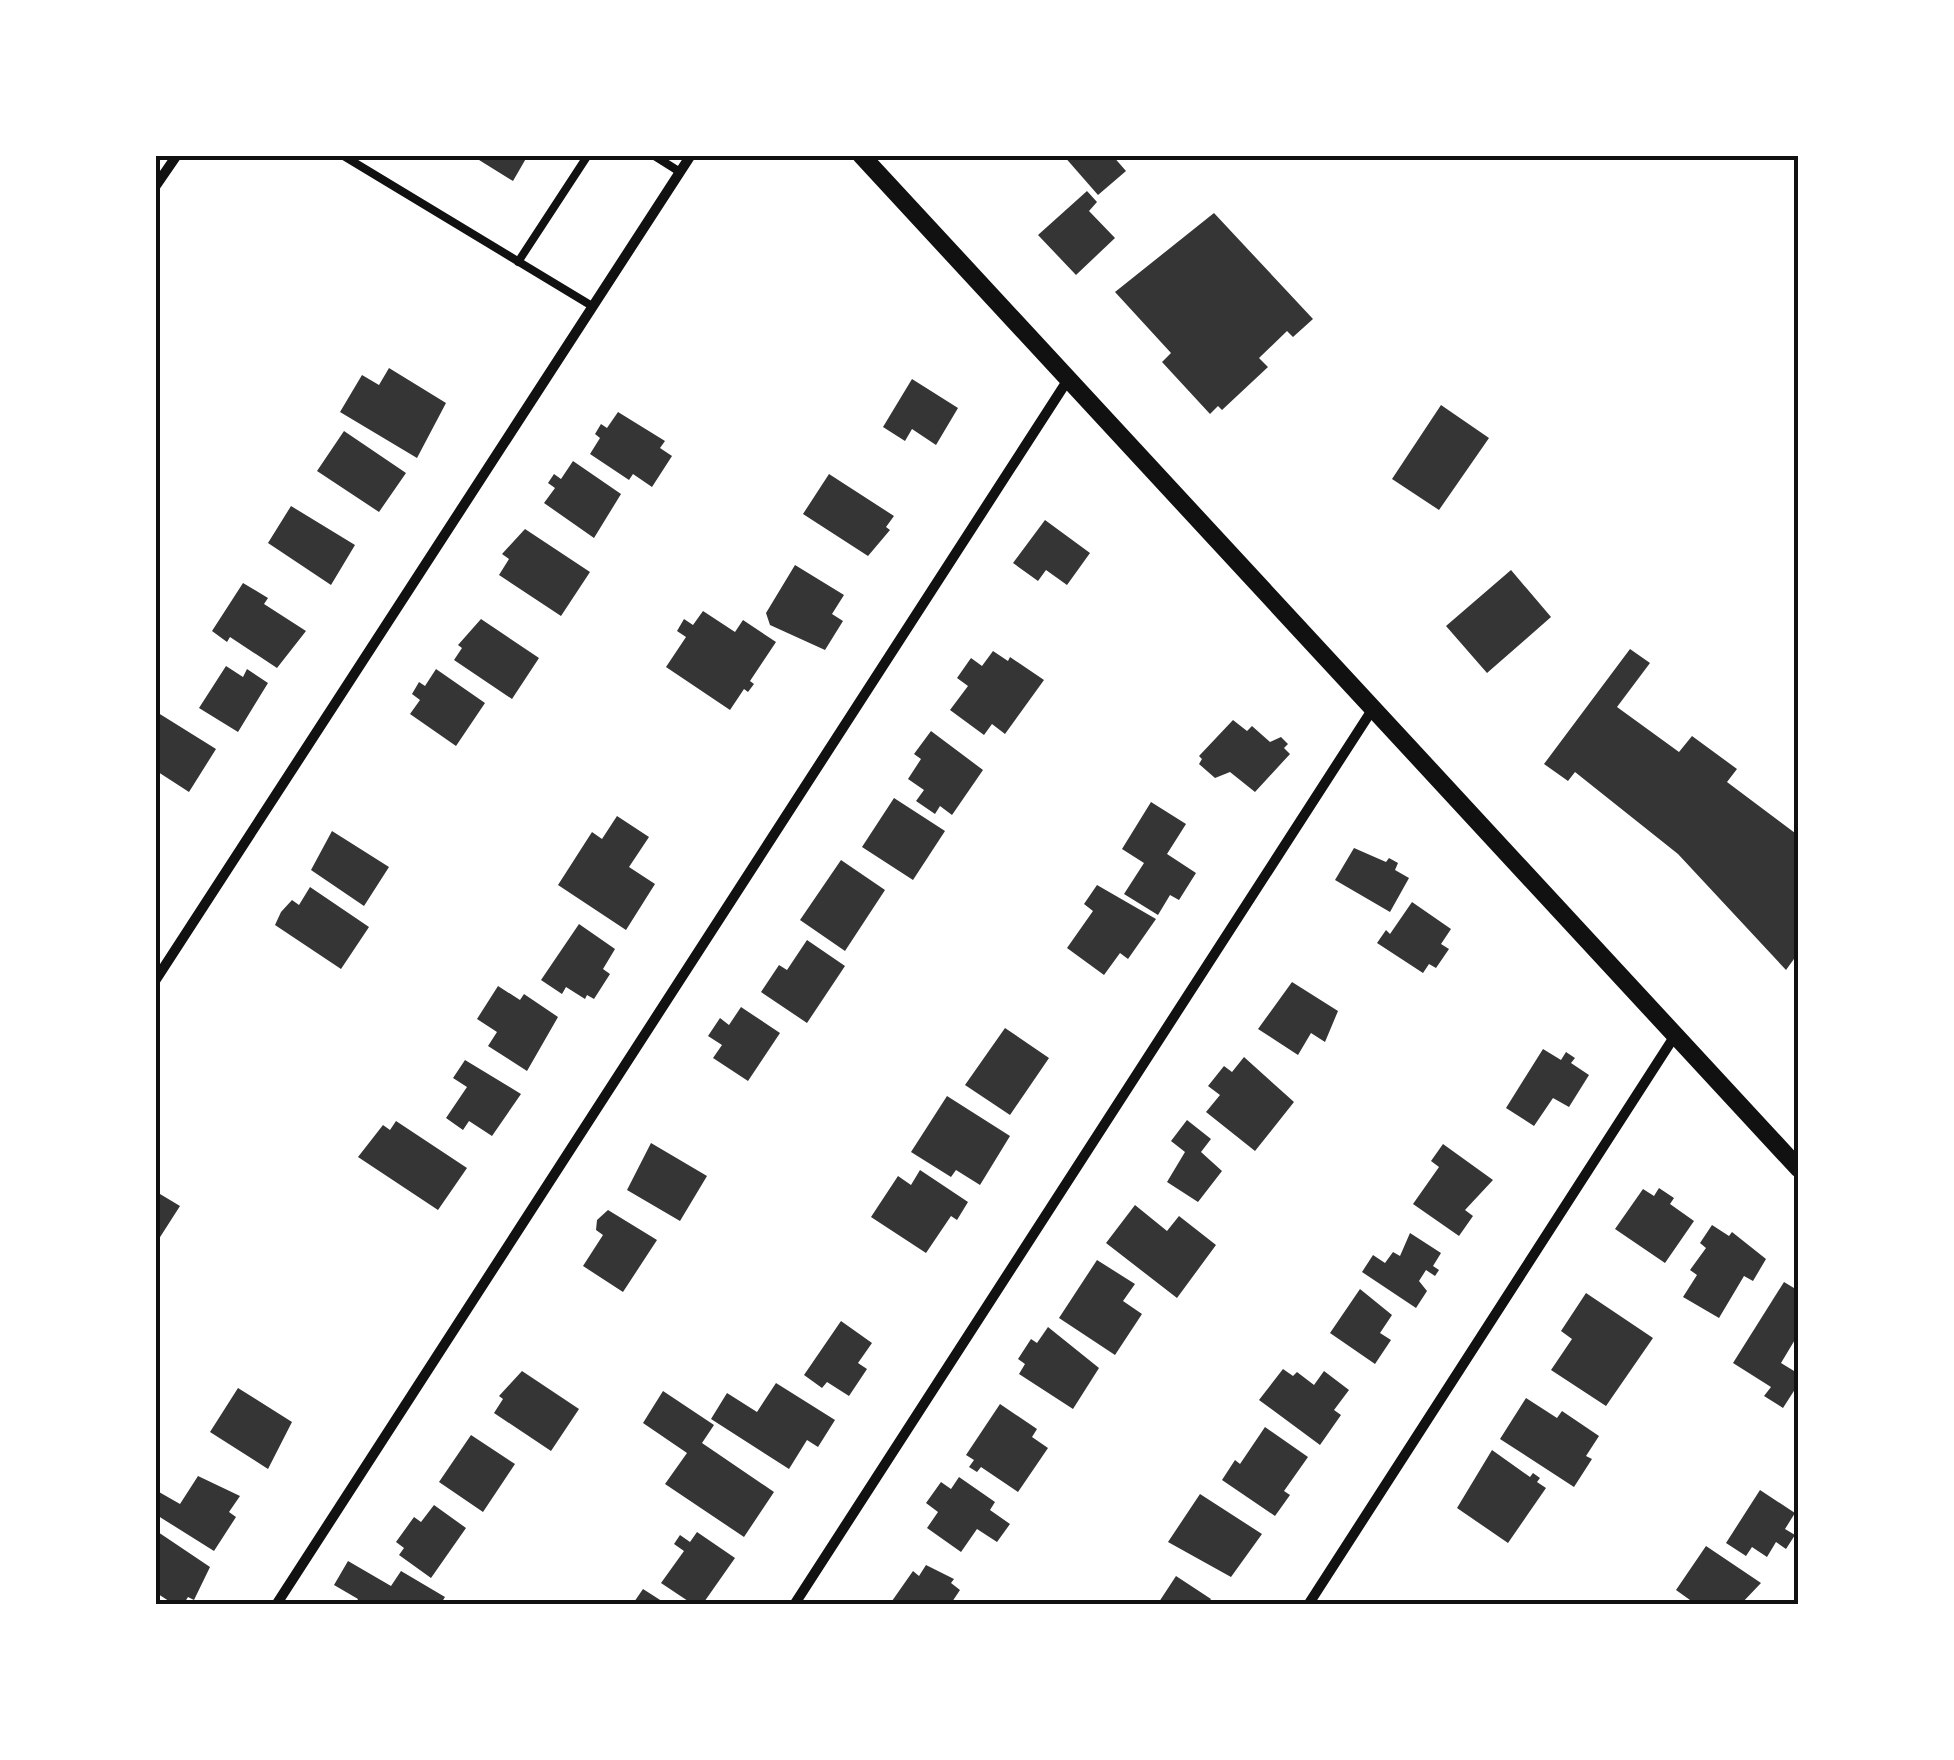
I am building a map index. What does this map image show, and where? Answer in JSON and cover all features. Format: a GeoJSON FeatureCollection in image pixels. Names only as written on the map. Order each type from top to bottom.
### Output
{"type":"FeatureCollection","features":[{"type":"Feature","properties":{"kind":"street"},"geometry":{"type":"LineString","coordinates":[[155,187],[177,155]]}},
{"type":"Feature","properties":{"kind":"street"},"geometry":{"type":"LineString","coordinates":[[155,981],[691,155]]}},
{"type":"Feature","properties":{"kind":"street"},"geometry":{"type":"LineString","coordinates":[[861,155],[1799,1169]]}},
{"type":"Feature","properties":{"kind":"street"},"geometry":{"type":"LineString","coordinates":[[276,1605],[1069,378]]}},
{"type":"Feature","properties":{"kind":"street"},"geometry":{"type":"LineString","coordinates":[[794,1605],[1372,710]]}},
{"type":"Feature","properties":{"kind":"street"},"geometry":{"type":"LineString","coordinates":[[1308,1605],[1674,1037]]}},
{"type":"Feature","properties":{"kind":"lane"},"geometry":{"type":"LineString","coordinates":[[342,155],[592,306]]}},
{"type":"Feature","properties":{"kind":"lane"},"geometry":{"type":"LineString","coordinates":[[518,262],[588,155]]}},
{"type":"Feature","properties":{"kind":"lane"},"geometry":{"type":"LineString","coordinates":[[653,155],[680,172]]}},
{"type":"Feature","properties":{"kind":"building"},"geometry":{"type":"Polygon","coordinates":[[[471,155],[528,155],[513,181],[471,155]]]}},
{"type":"Feature","properties":{"kind":"building"},"geometry":{"type":"Polygon","coordinates":[[[1063,155],[1112,155],[1126,171],[1098,195],[1063,155]]]}},
{"type":"Feature","properties":{"kind":"building"},"geometry":{"type":"Polygon","coordinates":[[[1087,191],[1097,202],[1089,211],[1115,238],[1076,275],[1038,235],[1087,191]]]}},
{"type":"Feature","properties":{"kind":"building"},"geometry":{"type":"Polygon","coordinates":[[[1214,213],[1313,319],[1293,337],[1287,331],[1259,358],[1268,367],[1222,410],[1218,406],[1210,414],[1162,362],[1171,353],[1115,292],[1214,213]]]}},
{"type":"Feature","properties":{"kind":"building"},"geometry":{"type":"Polygon","coordinates":[[[389,368],[446,403],[417,458],[340,412],[362,375],[379,385],[389,368]]]}},
{"type":"Feature","properties":{"kind":"building"},"geometry":{"type":"Polygon","coordinates":[[[912,379],[958,408],[936,445],[912,429],[905,441],[883,427],[912,379]]]}},
{"type":"Feature","properties":{"kind":"building"},"geometry":{"type":"Polygon","coordinates":[[[1441,405],[1489,438],[1439,510],[1392,479],[1441,405]]]}},
{"type":"Feature","properties":{"kind":"building"},"geometry":{"type":"Polygon","coordinates":[[[618,412],[665,441],[660,448],[672,456],[652,487],[633,474],[629,480],[590,454],[600,438],[595,434],[601,424],[607,428],[618,412]]]}},
{"type":"Feature","properties":{"kind":"building"},"geometry":{"type":"Polygon","coordinates":[[[344,431],[406,473],[379,512],[317,471],[344,431]]]}},
{"type":"Feature","properties":{"kind":"building"},"geometry":{"type":"Polygon","coordinates":[[[573,461],[621,494],[594,538],[544,503],[555,488],[548,483],[554,474],[561,479],[573,461]]]}},
{"type":"Feature","properties":{"kind":"building"},"geometry":{"type":"Polygon","coordinates":[[[829,474],[894,516],[886,527],[890,530],[868,556],[803,514],[829,474]]]}},
{"type":"Feature","properties":{"kind":"building"},"geometry":{"type":"Polygon","coordinates":[[[291,506],[355,545],[331,585],[268,543],[291,506]]]}},
{"type":"Feature","properties":{"kind":"building"},"geometry":{"type":"Polygon","coordinates":[[[1045,520],[1090,553],[1067,585],[1046,570],[1038,581],[1013,563],[1045,520]]]}},
{"type":"Feature","properties":{"kind":"building"},"geometry":{"type":"Polygon","coordinates":[[[525,529],[590,572],[561,616],[499,575],[509,559],[502,554],[525,529]]]}},
{"type":"Feature","properties":{"kind":"building"},"geometry":{"type":"Polygon","coordinates":[[[795,565],[844,595],[832,614],[843,621],[825,650],[770,625],[766,613],[795,565]]]}},
{"type":"Feature","properties":{"kind":"building"},"geometry":{"type":"Polygon","coordinates":[[[1511,570],[1551,617],[1487,673],[1446,626],[1511,570]]]}},
{"type":"Feature","properties":{"kind":"building"},"geometry":{"type":"Polygon","coordinates":[[[243,583],[268,598],[264,604],[306,631],[277,668],[230,637],[227,642],[212,631],[243,583]]]}},
{"type":"Feature","properties":{"kind":"building"},"geometry":{"type":"Polygon","coordinates":[[[703,611],[735,632],[743,620],[776,642],[750,681],[754,684],[748,692],[744,689],[730,710],[666,667],[686,637],[677,631],[684,619],[693,625],[703,611]]]}},
{"type":"Feature","properties":{"kind":"building"},"geometry":{"type":"Polygon","coordinates":[[[481,619],[539,658],[512,699],[454,660],[462,648],[458,645],[481,619]]]}},
{"type":"Feature","properties":{"kind":"building"},"geometry":{"type":"Polygon","coordinates":[[[1630,649],[1650,663],[1617,707],[1679,752],[1692,736],[1737,769],[1727,782],[1799,836],[1799,952],[1786,970],[1678,854],[1575,772],[1568,781],[1544,764],[1630,649]]]}},
{"type":"Feature","properties":{"kind":"building"},"geometry":{"type":"Polygon","coordinates":[[[993,651],[1008,661],[1010,657],[1044,680],[1005,734],[992,724],[984,735],[950,710],[968,686],[957,678],[971,658],[982,666],[993,651]]]}},
{"type":"Feature","properties":{"kind":"building"},"geometry":{"type":"Polygon","coordinates":[[[226,666],[243,677],[247,669],[268,683],[238,732],[199,708],[226,666]]]}},
{"type":"Feature","properties":{"kind":"building"},"geometry":{"type":"Polygon","coordinates":[[[436,669],[485,703],[456,746],[410,714],[420,700],[412,694],[419,682],[425,686],[436,669]]]}},
{"type":"Feature","properties":{"kind":"building"},"geometry":{"type":"Polygon","coordinates":[[[155,711],[216,749],[189,792],[155,770],[155,711]]]}},
{"type":"Feature","properties":{"kind":"building"},"geometry":{"type":"Polygon","coordinates":[[[1233,720],[1247,731],[1252,726],[1270,742],[1281,737],[1288,744],[1284,748],[1290,754],[1255,792],[1230,772],[1215,778],[1199,764],[1199,756],[1233,720]]]}},
{"type":"Feature","properties":{"kind":"building"},"geometry":{"type":"Polygon","coordinates":[[[931,731],[983,770],[952,815],[940,806],[935,814],[916,801],[924,790],[908,779],[921,759],[914,754],[931,731]]]}},
{"type":"Feature","properties":{"kind":"building"},"geometry":{"type":"Polygon","coordinates":[[[894,798],[945,831],[913,880],[862,847],[894,798]]]}},
{"type":"Feature","properties":{"kind":"building"},"geometry":{"type":"Polygon","coordinates":[[[1151,802],[1186,824],[1167,854],[1196,873],[1179,900],[1170,895],[1158,915],[1124,894],[1144,863],[1122,849],[1151,802]]]}},
{"type":"Feature","properties":{"kind":"building"},"geometry":{"type":"Polygon","coordinates":[[[617,816],[649,837],[629,867],[655,884],[626,930],[558,885],[592,832],[602,839],[617,816]]]}},
{"type":"Feature","properties":{"kind":"building"},"geometry":{"type":"Polygon","coordinates":[[[332,831],[389,867],[364,906],[311,870],[332,831]]]}},
{"type":"Feature","properties":{"kind":"building"},"geometry":{"type":"Polygon","coordinates":[[[1354,848],[1386,862],[1389,858],[1398,863],[1395,870],[1409,878],[1390,912],[1335,880],[1354,848]]]}},
{"type":"Feature","properties":{"kind":"building"},"geometry":{"type":"Polygon","coordinates":[[[841,860],[885,890],[845,951],[800,920],[841,860]]]}},
{"type":"Feature","properties":{"kind":"building"},"geometry":{"type":"Polygon","coordinates":[[[1097,885],[1156,919],[1128,959],[1120,953],[1104,975],[1067,948],[1093,911],[1084,904],[1097,885]]]}},
{"type":"Feature","properties":{"kind":"building"},"geometry":{"type":"Polygon","coordinates":[[[310,887],[369,927],[341,969],[275,925],[292,900],[299,905],[310,887]]]}},
{"type":"Feature","properties":{"kind":"building"},"geometry":{"type":"Polygon","coordinates":[[[1412,902],[1451,929],[1441,944],[1449,949],[1436,968],[1429,964],[1423,973],[1377,943],[1386,930],[1390,934],[1412,902]]]}},
{"type":"Feature","properties":{"kind":"building"},"geometry":{"type":"Polygon","coordinates":[[[579,924],[615,949],[603,969],[610,974],[594,999],[587,995],[585,999],[566,987],[562,994],[541,980],[579,924]]]}},
{"type":"Feature","properties":{"kind":"building"},"geometry":{"type":"Polygon","coordinates":[[[807,940],[845,966],[807,1023],[761,992],[779,965],[787,970],[807,940]]]}},
{"type":"Feature","properties":{"kind":"building"},"geometry":{"type":"Polygon","coordinates":[[[1292,982],[1338,1011],[1325,1042],[1311,1033],[1298,1055],[1258,1029],[1292,982]]]}},
{"type":"Feature","properties":{"kind":"building"},"geometry":{"type":"Polygon","coordinates":[[[498,986],[520,1000],[524,994],[558,1017],[527,1071],[488,1046],[497,1032],[477,1019],[498,986]]]}},
{"type":"Feature","properties":{"kind":"building"},"geometry":{"type":"Polygon","coordinates":[[[741,1007],[780,1033],[748,1081],[713,1058],[722,1045],[708,1036],[720,1018],[729,1025],[741,1007]]]}},
{"type":"Feature","properties":{"kind":"building"},"geometry":{"type":"Polygon","coordinates":[[[1005,1028],[1049,1058],[1010,1115],[965,1085],[1005,1028]]]}},
{"type":"Feature","properties":{"kind":"building"},"geometry":{"type":"Polygon","coordinates":[[[1543,1049],[1561,1060],[1566,1052],[1575,1058],[1571,1063],[1589,1075],[1569,1107],[1553,1098],[1534,1126],[1506,1108],[1543,1049]]]}},
{"type":"Feature","properties":{"kind":"building"},"geometry":{"type":"Polygon","coordinates":[[[1244,1057],[1294,1102],[1255,1151],[1206,1112],[1220,1095],[1208,1086],[1224,1066],[1232,1072],[1244,1057]]]}},
{"type":"Feature","properties":{"kind":"building"},"geometry":{"type":"Polygon","coordinates":[[[465,1060],[521,1094],[492,1136],[469,1121],[463,1130],[446,1118],[467,1087],[453,1078],[465,1060]]]}},
{"type":"Feature","properties":{"kind":"building"},"geometry":{"type":"Polygon","coordinates":[[[947,1096],[1010,1136],[980,1185],[956,1170],[951,1177],[911,1152],[947,1096]]]}},
{"type":"Feature","properties":{"kind":"building"},"geometry":{"type":"Polygon","coordinates":[[[1187,1120],[1211,1139],[1201,1152],[1222,1171],[1198,1202],[1167,1182],[1185,1152],[1171,1141],[1187,1120]]]}},
{"type":"Feature","properties":{"kind":"building"},"geometry":{"type":"Polygon","coordinates":[[[396,1121],[467,1168],[438,1210],[358,1157],[383,1125],[390,1130],[396,1121]]]}},
{"type":"Feature","properties":{"kind":"building"},"geometry":{"type":"Polygon","coordinates":[[[651,1143],[707,1176],[680,1221],[627,1190],[651,1143]]]}},
{"type":"Feature","properties":{"kind":"building"},"geometry":{"type":"Polygon","coordinates":[[[1443,1144],[1493,1180],[1465,1210],[1473,1216],[1459,1236],[1413,1204],[1439,1167],[1431,1161],[1443,1144]]]}},
{"type":"Feature","properties":{"kind":"building"},"geometry":{"type":"Polygon","coordinates":[[[920,1170],[968,1202],[957,1220],[951,1216],[926,1253],[871,1217],[898,1176],[911,1185],[920,1170]]]}},
{"type":"Feature","properties":{"kind":"building"},"geometry":{"type":"Polygon","coordinates":[[[1659,1188],[1674,1198],[1670,1204],[1694,1221],[1665,1263],[1615,1229],[1643,1189],[1654,1196],[1659,1188]]]}},
{"type":"Feature","properties":{"kind":"building"},"geometry":{"type":"Polygon","coordinates":[[[155,1191],[180,1206],[155,1245],[155,1191]]]}},
{"type":"Feature","properties":{"kind":"building"},"geometry":{"type":"Polygon","coordinates":[[[1135,1205],[1167,1231],[1179,1216],[1216,1245],[1177,1298],[1106,1243],[1135,1205]]]}},
{"type":"Feature","properties":{"kind":"building"},"geometry":{"type":"Polygon","coordinates":[[[608,1210],[657,1240],[623,1292],[583,1266],[603,1235],[596,1230],[597,1220],[608,1210]]]}},
{"type":"Feature","properties":{"kind":"building"},"geometry":{"type":"Polygon","coordinates":[[[1712,1225],[1729,1236],[1732,1232],[1766,1259],[1753,1281],[1744,1276],[1719,1318],[1683,1297],[1697,1275],[1690,1270],[1706,1248],[1700,1243],[1712,1225]]]}},
{"type":"Feature","properties":{"kind":"building"},"geometry":{"type":"Polygon","coordinates":[[[1410,1233],[1441,1253],[1433,1266],[1439,1270],[1435,1276],[1426,1270],[1419,1281],[1427,1291],[1416,1308],[1362,1272],[1373,1255],[1385,1263],[1393,1252],[1400,1256],[1410,1233]]]}},
{"type":"Feature","properties":{"kind":"building"},"geometry":{"type":"Polygon","coordinates":[[[1097,1260],[1135,1284],[1123,1301],[1142,1314],[1115,1355],[1059,1318],[1097,1260]]]}},
{"type":"Feature","properties":{"kind":"building"},"geometry":{"type":"Polygon","coordinates":[[[1784,1282],[1799,1291],[1799,1333],[1781,1363],[1799,1374],[1799,1383],[1783,1408],[1764,1396],[1771,1387],[1733,1363],[1784,1282]]]}},
{"type":"Feature","properties":{"kind":"building"},"geometry":{"type":"Polygon","coordinates":[[[1360,1289],[1392,1315],[1380,1333],[1391,1340],[1375,1364],[1330,1333],[1360,1289]]]}},
{"type":"Feature","properties":{"kind":"building"},"geometry":{"type":"Polygon","coordinates":[[[1586,1293],[1653,1338],[1606,1406],[1551,1370],[1572,1339],[1561,1331],[1586,1293]]]}},
{"type":"Feature","properties":{"kind":"building"},"geometry":{"type":"Polygon","coordinates":[[[841,1321],[872,1343],[858,1363],[867,1369],[849,1396],[827,1382],[822,1388],[804,1375],[841,1321]]]}},
{"type":"Feature","properties":{"kind":"building"},"geometry":{"type":"Polygon","coordinates":[[[1048,1327],[1099,1368],[1073,1409],[1019,1374],[1025,1364],[1018,1359],[1031,1339],[1037,1343],[1048,1327]]]}},
{"type":"Feature","properties":{"kind":"building"},"geometry":{"type":"Polygon","coordinates":[[[1283,1369],[1293,1376],[1297,1372],[1314,1385],[1324,1371],[1349,1390],[1334,1410],[1341,1415],[1320,1445],[1259,1400],[1283,1369]]]}},
{"type":"Feature","properties":{"kind":"building"},"geometry":{"type":"Polygon","coordinates":[[[522,1371],[579,1409],[551,1451],[494,1413],[503,1399],[499,1396],[522,1371]]]}},
{"type":"Feature","properties":{"kind":"building"},"geometry":{"type":"Polygon","coordinates":[[[776,1383],[835,1420],[818,1447],[807,1440],[789,1469],[711,1419],[727,1393],[757,1412],[776,1383]]]}},
{"type":"Feature","properties":{"kind":"building"},"geometry":{"type":"Polygon","coordinates":[[[238,1388],[292,1422],[268,1469],[210,1432],[238,1388]]]}},
{"type":"Feature","properties":{"kind":"building"},"geometry":{"type":"Polygon","coordinates":[[[663,1391],[714,1425],[702,1443],[774,1492],[744,1537],[665,1484],[687,1453],[643,1423],[663,1391]]]}},
{"type":"Feature","properties":{"kind":"building"},"geometry":{"type":"Polygon","coordinates":[[[1526,1398],[1557,1418],[1562,1411],[1599,1436],[1586,1456],[1592,1459],[1574,1487],[1500,1439],[1526,1398]]]}},
{"type":"Feature","properties":{"kind":"building"},"geometry":{"type":"Polygon","coordinates":[[[1000,1404],[1037,1429],[1032,1437],[1048,1448],[1018,1492],[981,1467],[977,1472],[969,1467],[974,1460],[966,1455],[1000,1404]]]}},
{"type":"Feature","properties":{"kind":"building"},"geometry":{"type":"Polygon","coordinates":[[[1265,1427],[1308,1457],[1284,1491],[1290,1495],[1275,1516],[1222,1480],[1235,1460],[1240,1464],[1265,1427]]]}},
{"type":"Feature","properties":{"kind":"building"},"geometry":{"type":"Polygon","coordinates":[[[471,1435],[515,1464],[483,1512],[439,1482],[471,1435]]]}},
{"type":"Feature","properties":{"kind":"building"},"geometry":{"type":"Polygon","coordinates":[[[1492,1450],[1530,1477],[1533,1473],[1546,1488],[1508,1543],[1457,1508],[1492,1450]]]}},
{"type":"Feature","properties":{"kind":"building"},"geometry":{"type":"Polygon","coordinates":[[[198,1476],[240,1496],[229,1512],[236,1517],[214,1551],[155,1514],[159,1492],[180,1504],[198,1476]]]}},
{"type":"Feature","properties":{"kind":"building"},"geometry":{"type":"Polygon","coordinates":[[[959,1477],[995,1502],[990,1510],[1010,1524],[997,1542],[977,1529],[961,1552],[927,1528],[938,1512],[926,1503],[941,1482],[951,1489],[959,1477]]]}},
{"type":"Feature","properties":{"kind":"building"},"geometry":{"type":"Polygon","coordinates":[[[1760,1490],[1795,1513],[1785,1529],[1795,1535],[1786,1549],[1776,1542],[1767,1557],[1752,1547],[1746,1556],[1726,1543],[1760,1490]]]}},
{"type":"Feature","properties":{"kind":"building"},"geometry":{"type":"Polygon","coordinates":[[[1200,1494],[1262,1534],[1231,1577],[1168,1542],[1200,1494]]]}},
{"type":"Feature","properties":{"kind":"building"},"geometry":{"type":"Polygon","coordinates":[[[434,1505],[466,1528],[431,1578],[399,1555],[404,1548],[396,1542],[414,1517],[421,1522],[434,1505]]]}},
{"type":"Feature","properties":{"kind":"building"},"geometry":{"type":"Polygon","coordinates":[[[155,1530],[210,1567],[194,1600],[188,1597],[183,1605],[175,1605],[155,1592],[155,1530]]]}},
{"type":"Feature","properties":{"kind":"building"},"geometry":{"type":"Polygon","coordinates":[[[697,1532],[735,1558],[702,1605],[694,1605],[661,1583],[684,1551],[674,1544],[680,1535],[690,1542],[697,1532]]]}},
{"type":"Feature","properties":{"kind":"building"},"geometry":{"type":"Polygon","coordinates":[[[1706,1546],[1761,1583],[1740,1605],[1697,1605],[1676,1590],[1706,1546]]]}},
{"type":"Feature","properties":{"kind":"building"},"geometry":{"type":"Polygon","coordinates":[[[348,1561],[391,1586],[401,1571],[445,1597],[440,1605],[355,1605],[358,1599],[334,1585],[348,1561]]]}},
{"type":"Feature","properties":{"kind":"building"},"geometry":{"type":"Polygon","coordinates":[[[926,1565],[954,1579],[951,1583],[960,1590],[950,1605],[892,1601],[913,1571],[919,1576],[926,1565]]]}},
{"type":"Feature","properties":{"kind":"building"},"geometry":{"type":"Polygon","coordinates":[[[1176,1576],[1211,1599],[1207,1605],[1157,1605],[1176,1576]]]}},
{"type":"Feature","properties":{"kind":"building"},"geometry":{"type":"Polygon","coordinates":[[[643,1589],[668,1605],[632,1605],[643,1589]]]}}]}
